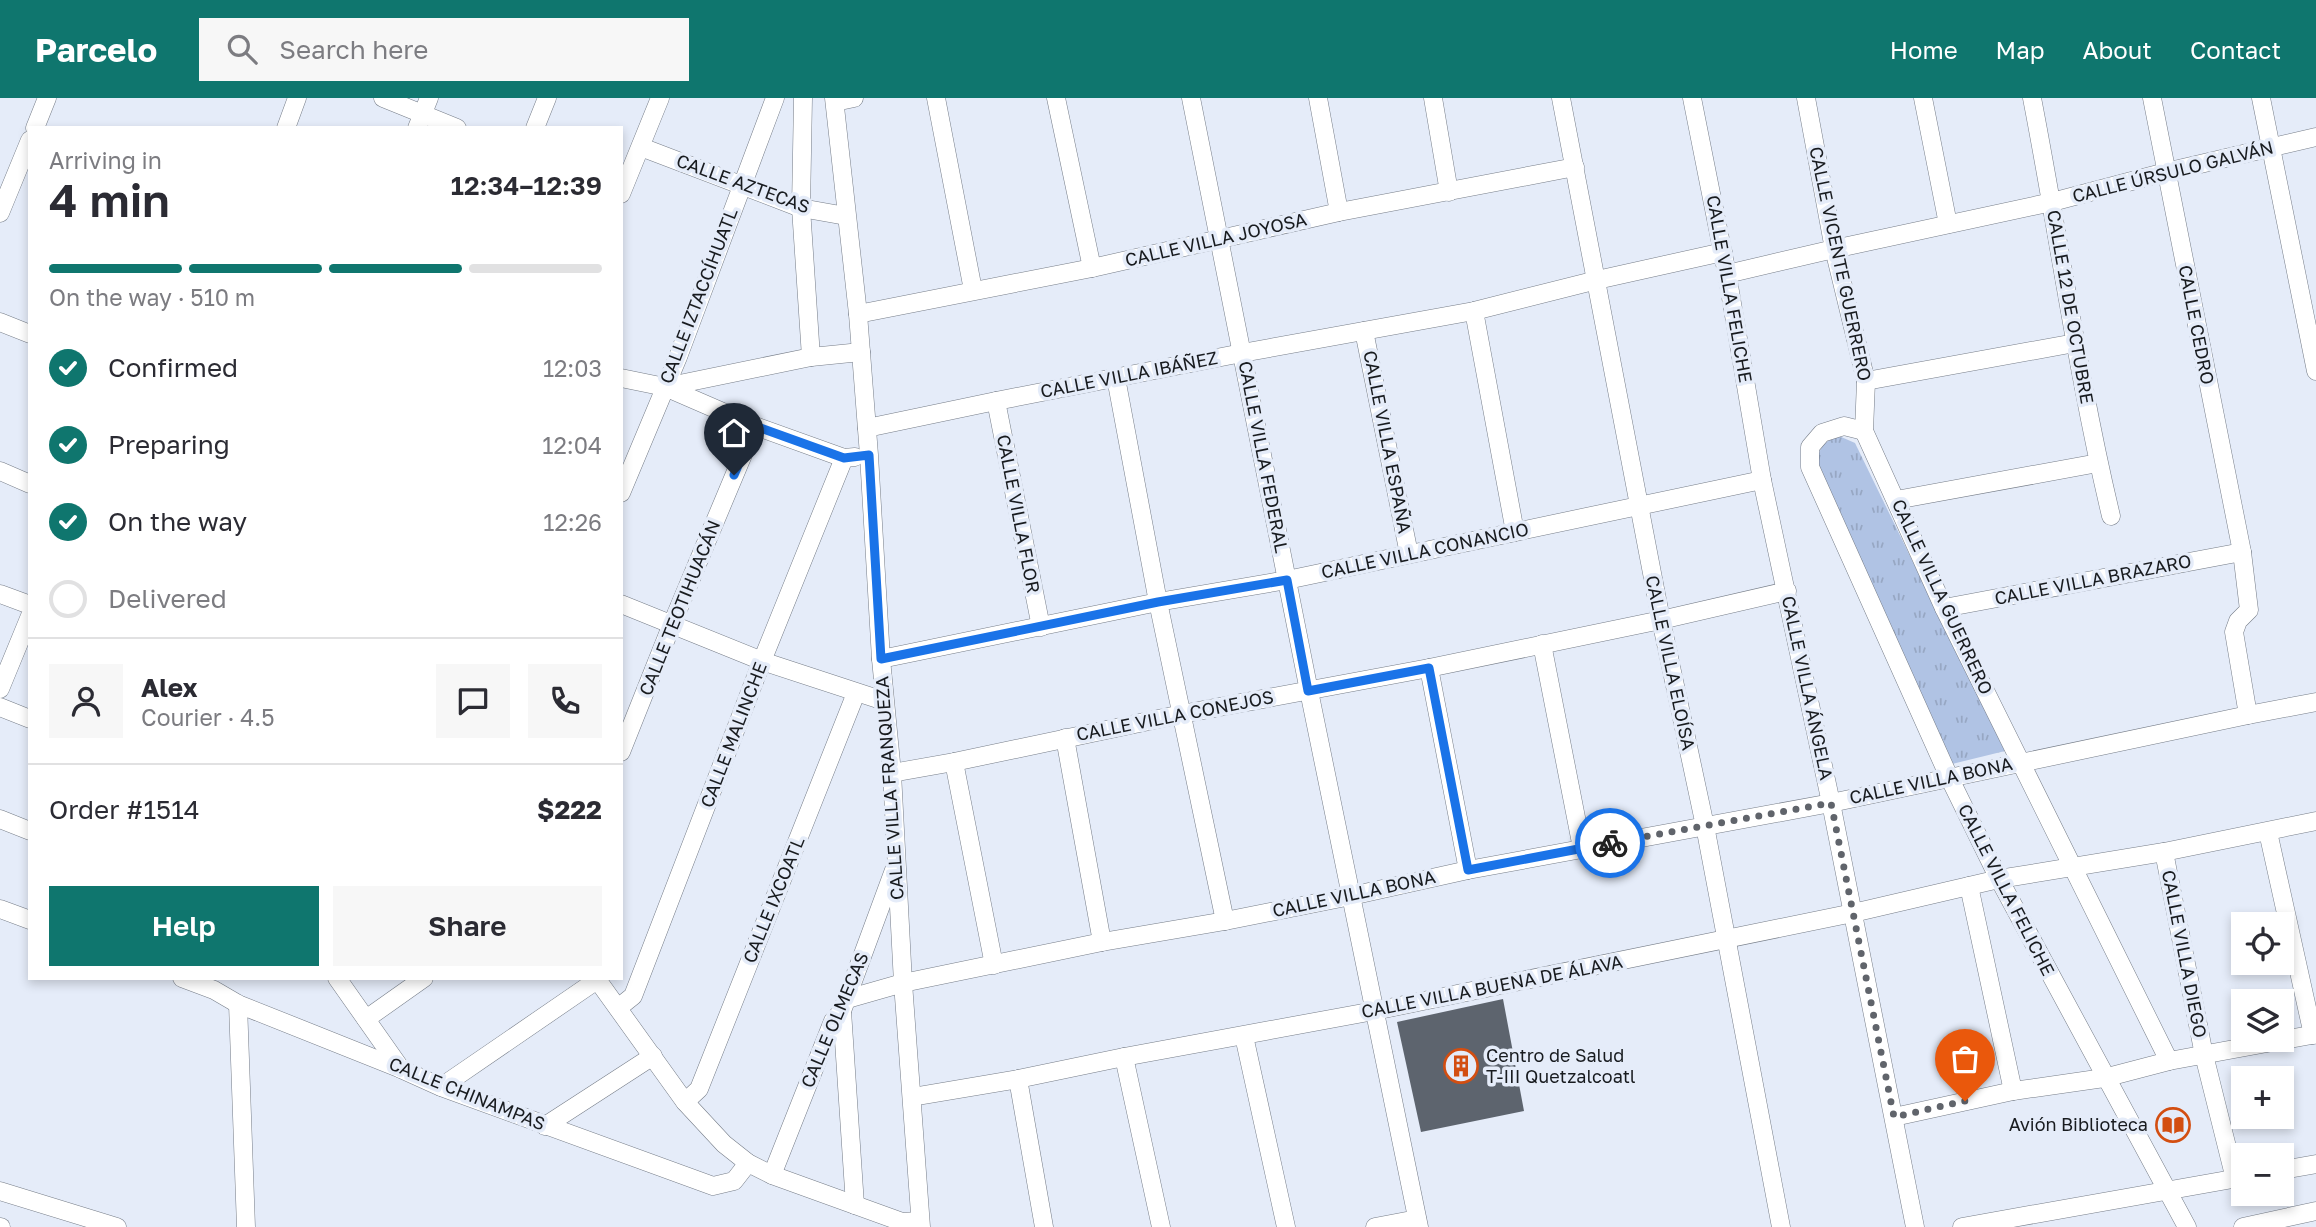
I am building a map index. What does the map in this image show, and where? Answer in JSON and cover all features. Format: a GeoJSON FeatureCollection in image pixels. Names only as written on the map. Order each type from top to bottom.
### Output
{"type":"FeatureCollection","features":[{"type":"Feature","properties":{"kind":"street"},"geometry":{"type":"LineString","coordinates":[[36,126],[47,98]]}},
{"type":"Feature","properties":{"kind":"street"},"geometry":{"type":"LineString","coordinates":[[287,126],[298,98]]}},
{"type":"Feature","properties":{"kind":"street"},"geometry":{"type":"LineString","coordinates":[[383,98],[452,126]]}},
{"type":"Feature","properties":{"kind":"street"},"geometry":{"type":"LineString","coordinates":[[536,126],[547,98]]}},
{"type":"Feature","properties":{"kind":"street"},"geometry":{"type":"LineString","coordinates":[[623,189],[660,98]]}},
{"type":"Feature","properties":{"kind":"street","name":"CALLE IZTACCÍHUATL"},"geometry":{"type":"LineString","coordinates":[[623,488],[678,357],[775,98]]}},
{"type":"Feature","properties":{"kind":"street"},"geometry":{"type":"LineString","coordinates":[[803,98],[800,208],[811,357]]}},
{"type":"Feature","properties":{"kind":"street"},"geometry":{"type":"LineString","coordinates":[[835,100],[854,98]]}},
{"type":"Feature","properties":{"kind":"street"},"geometry":{"type":"LineString","coordinates":[[936,98],[972,290]]}},
{"type":"Feature","properties":{"kind":"street"},"geometry":{"type":"LineString","coordinates":[[1056,98],[1092,268]]}},
{"type":"Feature","properties":{"kind":"street","name":"CALLE VILLA FEDERAL"},"geometry":{"type":"LineString","coordinates":[[1191,98],[1308,691],[1418,1223]]}},
{"type":"Feature","properties":{"kind":"street"},"geometry":{"type":"LineString","coordinates":[[1318,98],[1339,212]]}},
{"type":"Feature","properties":{"kind":"street"},"geometry":{"type":"LineString","coordinates":[[1433,98],[1449,192]]}},
{"type":"Feature","properties":{"kind":"street","name":"CALLE VILLA ELOÍSA"},"geometry":{"type":"LineString","coordinates":[[1561,98],[1781,1227]]}},
{"type":"Feature","properties":{"kind":"street","name":"CALLE VILLA FELICHE"},"geometry":{"type":"LineString","coordinates":[[1692,98],[1723,252],[1762,480]]}},
{"type":"Feature","properties":{"kind":"street","name":"CALLE VICENTE GUERRERO"},"geometry":{"type":"LineString","coordinates":[[1806,98],[1834,249],[1866,381],[1864,431]]}},
{"type":"Feature","properties":{"kind":"street"},"geometry":{"type":"LineString","coordinates":[[1923,98],[1948,224]]}},
{"type":"Feature","properties":{"kind":"street","name":"CALLE 12 DE OCTUBRE"},"geometry":{"type":"LineString","coordinates":[[2032,98],[2075,343],[2111,516]]}},
{"type":"Feature","properties":{"kind":"street","name":"CALLE CEDRO"},"geometry":{"type":"LineString","coordinates":[[2151,98],[2242,552],[2249,610],[2238,621],[2234,632],[2248,715]]}},
{"type":"Feature","properties":{"kind":"street"},"geometry":{"type":"LineString","coordinates":[[2261,98],[2316,371]]}},
{"type":"Feature","properties":{"kind":"street","name":"CALLE VILLA FRANQUEZA"},"geometry":{"type":"LineString","coordinates":[[835,100],[858,314],[867,428],[920,1224]]}},
{"type":"Feature","properties":{"kind":"street","name":"CALLE ÚRSULO GALVÁN"},"geometry":{"type":"LineString","coordinates":[[1727,274],[2052,202],[2316,136]]}},
{"type":"Feature","properties":{"kind":"street"},"geometry":{"type":"LineString","coordinates":[[2,201],[28,144]]}},
{"type":"Feature","properties":{"kind":"street","name":"CALLE AZTECAS"},"geometry":{"type":"LineString","coordinates":[[641,147],[800,208],[846,216]]}},
{"type":"Feature","properties":{"kind":"street","name":"CALLE VILLA JOYOSA"},"geometry":{"type":"LineString","coordinates":[[858,314],[1092,268],[1339,212],[1575,167]]}},
{"type":"Feature","properties":{"kind":"street"},"geometry":{"type":"LineString","coordinates":[[1597,280],[1723,252]]}},
{"type":"Feature","properties":{"kind":"street","name":"CALLE VILLA IBÁÑEZ"},"geometry":{"type":"LineString","coordinates":[[867,428],[1242,353],[1474,311],[1597,280]]}},
{"type":"Feature","properties":{"kind":"street"},"geometry":{"type":"LineString","coordinates":[[1474,311],[1515,532]]}},
{"type":"Feature","properties":{"kind":"street"},"geometry":{"type":"LineString","coordinates":[[0,322],[28,333]]}},
{"type":"Feature","properties":{"kind":"street","name":"CALLE VILLA ESPAÑA"},"geometry":{"type":"LineString","coordinates":[[1364,331],[1409,554]]}},
{"type":"Feature","properties":{"kind":"street"},"geometry":{"type":"LineString","coordinates":[[1866,381],[2075,343]]}},
{"type":"Feature","properties":{"kind":"street"},"geometry":{"type":"LineString","coordinates":[[665,387],[811,357],[861,352]]}},
{"type":"Feature","properties":{"kind":"street"},"geometry":{"type":"LineString","coordinates":[[623,378],[665,387],[755,426],[844,458],[869,455]]}},
{"type":"Feature","properties":{"kind":"street"},"geometry":{"type":"LineString","coordinates":[[1116,378],[1158,602],[1225,921]]}},
{"type":"Feature","properties":{"kind":"street","name":"CALLE VILLA FLOR"},"geometry":{"type":"LineString","coordinates":[[996,401],[1041,627]]}},
{"type":"Feature","properties":{"kind":"street","name":"CALLE TEOTIHUACÁN"},"geometry":{"type":"LineString","coordinates":[[623,747],[755,426]]}},
{"type":"Feature","properties":{"kind":"street","name":"CALLE VILLA FELICHE"},"geometry":{"type":"LineString","coordinates":[[1864,431],[1844,426],[1822,433],[1810,447],[1810,467],[1949,777],[1999,880],[2187,1227]]}},
{"type":"Feature","properties":{"kind":"street","name":"CALLE VILLA GUERRERO"},"geometry":{"type":"LineString","coordinates":[[1864,431],[1944,608],[2020,762]]}},
{"type":"Feature","properties":{"kind":"street","name":"CALLE MALINCHE"},"geometry":{"type":"LineString","coordinates":[[618,1008],[633,996],[762,661],[844,458]]}},
{"type":"Feature","properties":{"kind":"street"},"geometry":{"type":"LineString","coordinates":[[1896,499],[2098,463]]}},
{"type":"Feature","properties":{"kind":"street"},"geometry":{"type":"LineString","coordinates":[[0,471],[28,483]]}},
{"type":"Feature","properties":{"kind":"street","name":"CALLE VILLA CONANCIO"},"geometry":{"type":"LineString","coordinates":[[881,659],[1158,602],[1287,580],[1762,480]]}},
{"type":"Feature","properties":{"kind":"street","name":"CALLE VILLA ÁNGELA"},"geometry":{"type":"LineString","coordinates":[[1762,480],[1831,803],[1914,1227]]}},
{"type":"Feature","properties":{"kind":"street","name":"CALLE VILLA BRAZARO"},"geometry":{"type":"LineString","coordinates":[[1944,608],[2242,552]]}},
{"type":"Feature","properties":{"kind":"street","name":"CALLE VILLA CONEJOS"},"geometry":{"type":"LineString","coordinates":[[892,773],[1182,714],[1429,668],[1787,591]]}},
{"type":"Feature","properties":{"kind":"street"},"geometry":{"type":"LineString","coordinates":[[0,594],[28,604]]}},
{"type":"Feature","properties":{"kind":"street"},"geometry":{"type":"LineString","coordinates":[[623,605],[762,661],[884,701]]}},
{"type":"Feature","properties":{"kind":"street"},"geometry":{"type":"LineString","coordinates":[[0,689],[28,621]]}},
{"type":"Feature","properties":{"kind":"street"},"geometry":{"type":"LineString","coordinates":[[1542,644],[1582,848]]}},
{"type":"Feature","properties":{"kind":"street"},"geometry":{"type":"LineString","coordinates":[[1429,668],[1468,870]]}},
{"type":"Feature","properties":{"kind":"street","name":"CALLE IXCOATL"},"geometry":{"type":"LineString","coordinates":[[685,1102],[699,1088],[856,693]]}},
{"type":"Feature","properties":{"kind":"street","name":"CALLE VILLA BONA"},"geometry":{"type":"LineString","coordinates":[[844,1005],[903,983],[1102,942],[1225,921],[1582,848],[1831,803],[2316,702]]}},
{"type":"Feature","properties":{"kind":"street"},"geometry":{"type":"LineString","coordinates":[[0,708],[28,718]]}},
{"type":"Feature","properties":{"kind":"street"},"geometry":{"type":"LineString","coordinates":[[1065,738],[1102,942]]}},
{"type":"Feature","properties":{"kind":"street"},"geometry":{"type":"LineString","coordinates":[[954,762],[994,965]]}},
{"type":"Feature","properties":{"kind":"street"},"geometry":{"type":"LineString","coordinates":[[2020,762],[2169,1061]]}},
{"type":"Feature","properties":{"kind":"street"},"geometry":{"type":"LineString","coordinates":[[0,820],[28,830]]}},
{"type":"Feature","properties":{"kind":"street","name":"CALLE VILLA BUENA DE ÁLAVA"},"geometry":{"type":"LineString","coordinates":[[912,1097],[1374,1011],[1853,913],[1999,880],[2164,852],[2316,821]]}},
{"type":"Feature","properties":{"kind":"street"},"geometry":{"type":"LineString","coordinates":[[1894,1117],[2013,1091],[2104,1078],[2169,1061],[2315,1035],[2268,832]]}},
{"type":"Feature","properties":{"kind":"street","name":"CALLE VILLA DIEGO"},"geometry":{"type":"LineString","coordinates":[[2164,852],[2204,1055],[2231,1150]]}},
{"type":"Feature","properties":{"kind":"street","name":"CALLE OLMECAS"},"geometry":{"type":"LineString","coordinates":[[772,1175],[833,1021],[844,1005],[896,864]]}},
{"type":"Feature","properties":{"kind":"street"},"geometry":{"type":"LineString","coordinates":[[1969,887],[2013,1091]]}},
{"type":"Feature","properties":{"kind":"street"},"geometry":{"type":"LineString","coordinates":[[0,909],[28,918]]}},
{"type":"Feature","properties":{"kind":"street","name":"CALLE CHINAMPAS"},"geometry":{"type":"LineString","coordinates":[[191,980],[209,984],[238,1004],[441,1087],[713,1186],[734,1181],[748,1163]]}},
{"type":"Feature","properties":{"kind":"street"},"geometry":{"type":"LineString","coordinates":[[338,980],[401,1069]]}},
{"type":"Feature","properties":{"kind":"street"},"geometry":{"type":"LineString","coordinates":[[366,1019],[421,980]]}},
{"type":"Feature","properties":{"kind":"street"},"geometry":{"type":"LineString","coordinates":[[441,1087],[596,980]]}},
{"type":"Feature","properties":{"kind":"street"},"geometry":{"type":"LineString","coordinates":[[598,980],[685,1102],[724,1144],[748,1163],[772,1175],[855,1206],[902,1222],[920,1224]]}},
{"type":"Feature","properties":{"kind":"street"},"geometry":{"type":"LineString","coordinates":[[238,1004],[246,1227]]}},
{"type":"Feature","properties":{"kind":"street"},"geometry":{"type":"LineString","coordinates":[[844,1005],[855,1206]]}},
{"type":"Feature","properties":{"kind":"street"},"geometry":{"type":"LineString","coordinates":[[1244,1036],[1286,1227]]}},
{"type":"Feature","properties":{"kind":"street"},"geometry":{"type":"LineString","coordinates":[[545,1126],[653,1056]]}},
{"type":"Feature","properties":{"kind":"street"},"geometry":{"type":"LineString","coordinates":[[1124,1057],[1161,1227]]}},
{"type":"Feature","properties":{"kind":"street"},"geometry":{"type":"LineString","coordinates":[[1018,1079],[1044,1227]]}},
{"type":"Feature","properties":{"kind":"street"},"geometry":{"type":"LineString","coordinates":[[2294,1168],[2316,1164]]}},
{"type":"Feature","properties":{"kind":"street"},"geometry":{"type":"LineString","coordinates":[[1962,1227],[2231,1179]]}},
{"type":"Feature","properties":{"kind":"street"},"geometry":{"type":"LineString","coordinates":[[0,1191],[117,1227]]}},
{"type":"Feature","properties":{"kind":"street"},"geometry":{"type":"LineString","coordinates":[[2244,1227],[2316,1211]]}},
{"type":"Feature","properties":{"kind":"street"},"geometry":{"type":"LineString","coordinates":[[1375,1227],[1418,1223]]}},
{"type":"Feature","properties":{"kind":"green space"},"geometry":{"type":"Polygon","coordinates":[[[1839,436],[1855,443],[2005,751],[1952,764],[1817,467],[1822,447],[1839,436]]]}},
{"type":"Feature","properties":{"kind":"building","name":"Centro de Salud T-III Quetzalcoatl"},"geometry":{"type":"Polygon","coordinates":[[[1503,999],[1524,1111],[1421,1132],[1397,1022],[1503,999]]]}},
{"type":"Feature","properties":{"kind":"way so far"},"geometry":{"type":"LineString","coordinates":[[1610,843],[1831,803],[1894,1117],[1965,1101]]}},
{"type":"Feature","properties":{"kind":"place","name":"Centro de Salud T-III Quetzalcoatl"},"geometry":{"type":"Point","coordinates":[1461,1066]}},
{"type":"Feature","properties":{"kind":"place","name":"Avión Biblioteca"},"geometry":{"type":"Point","coordinates":[2173,1125]}},
{"type":"Feature","properties":{"kind":"route"},"geometry":{"type":"LineString","coordinates":[[734,475],[755,426],[844,458],[869,455],[881,659],[1158,602],[1287,580],[1308,691],[1429,668],[1468,870],[1610,843]]}}]}
